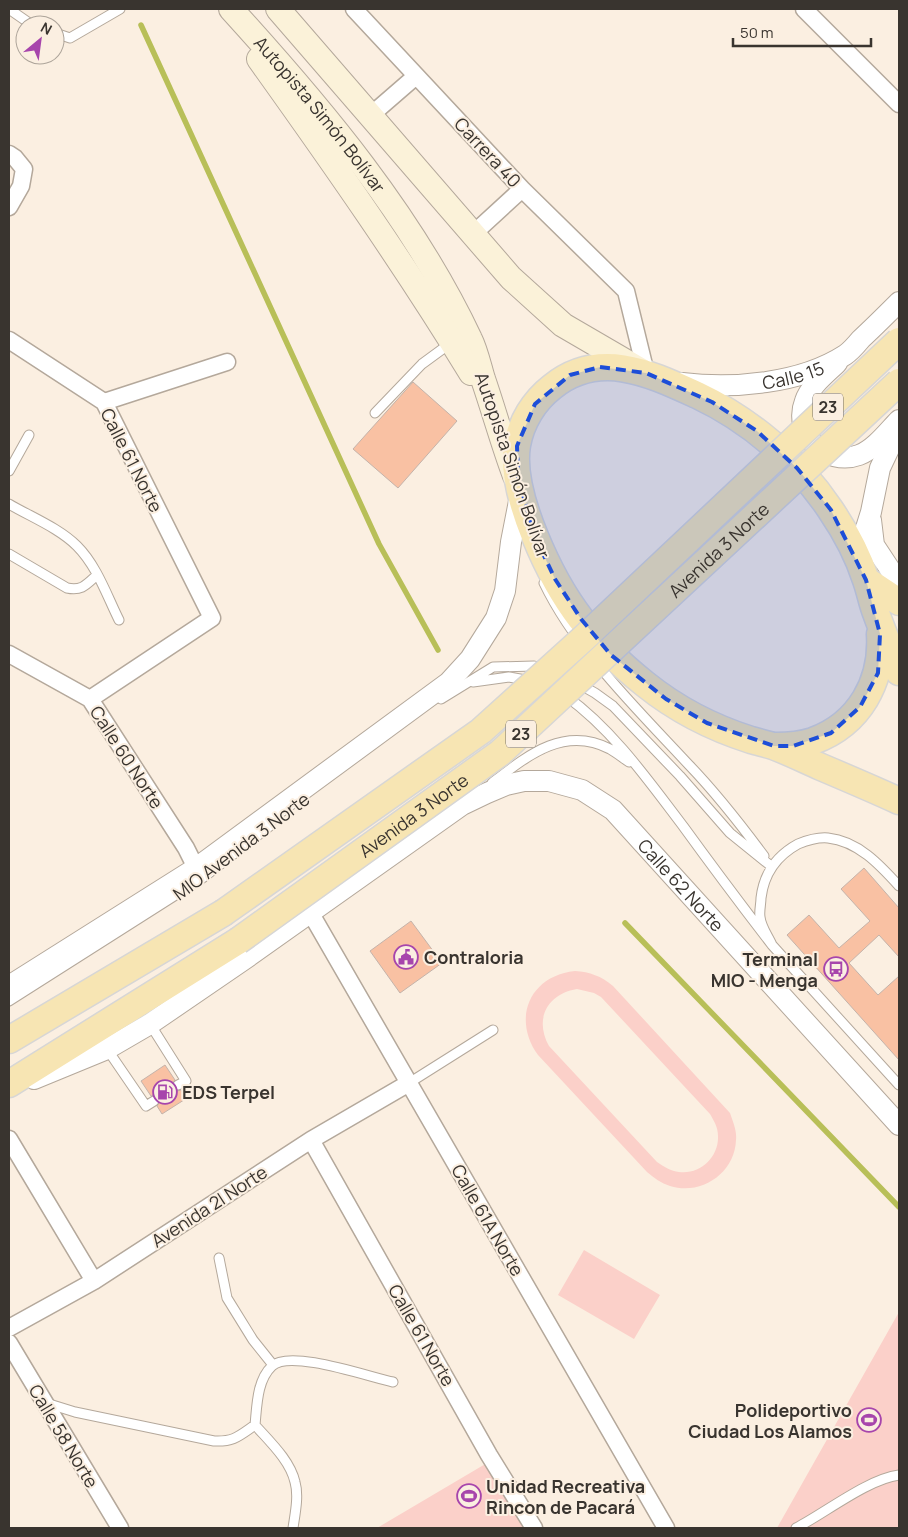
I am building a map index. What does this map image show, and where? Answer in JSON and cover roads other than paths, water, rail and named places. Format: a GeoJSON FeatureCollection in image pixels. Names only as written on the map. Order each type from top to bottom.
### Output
{"type":"FeatureCollection","features":[{"type":"Feature","properties":{"kind":"main road"},"geometry":{"type":"LineString","coordinates":[[223,9],[408,273],[492,407]]}},
{"type":"Feature","properties":{"kind":"main road","name":"Autopista Simón Bolívar"},"geometry":{"type":"LineString","coordinates":[[231,9],[294,78],[328,120],[412,238],[443,288],[471,341],[535,536],[555,579],[581,619],[612,654],[647,686],[686,712],[729,732],[774,746],[896,802]]}},
{"type":"Feature","properties":{"kind":"main road","name":"Autopista Simón Bolívar"},"geometry":{"type":"LineString","coordinates":[[278,9],[372,115],[511,278],[563,325],[654,377],[720,407],[743,421],[778,449],[815,488],[840,525],[862,568],[876,615],[899,672]]}},
{"type":"Feature","properties":{"kind":"main road","name":"Calle 15"},"geometry":{"type":"LineString","coordinates":[[757,473],[899,341]]}},
{"type":"Feature","properties":{"kind":"main road"},"geometry":{"type":"LineString","coordinates":[[521,492],[518,477],[517,446],[527,417],[545,392],[570,375],[600,367],[631,369],[654,377]]}},
{"type":"Feature","properties":{"kind":"main road","name":"Avenida 3 Norte"},"geometry":{"type":"LineString","coordinates":[[9,1084],[238,941],[500,753],[899,382]]}},
{"type":"Feature","properties":{"kind":"main road","name":"Avenida 3 Norte"},"geometry":{"type":"LineString","coordinates":[[9,1040],[223,914],[482,732],[757,473]]}},
{"type":"Feature","properties":{"kind":"main road"},"geometry":{"type":"LineString","coordinates":[[862,568],[899,602]]}},
{"type":"Feature","properties":{"kind":"main road"},"geometry":{"type":"LineString","coordinates":[[774,746],[793,746],[813,741],[830,733],[846,722],[860,707],[878,673],[880,634],[876,615]]}},
{"type":"Feature","properties":{"kind":"street","name":"Carrera 40"},"geometry":{"type":"LineString","coordinates":[[354,9],[522,188],[626,291],[654,377]]}},
{"type":"Feature","properties":{"kind":"street"},"geometry":{"type":"LineString","coordinates":[[804,9],[899,104]]}},
{"type":"Feature","properties":{"kind":"street"},"geometry":{"type":"LineString","coordinates":[[372,115],[416,76]]}},
{"type":"Feature","properties":{"kind":"street"},"geometry":{"type":"LineString","coordinates":[[9,154],[24,169],[21,186],[9,207]]}},
{"type":"Feature","properties":{"kind":"street"},"geometry":{"type":"LineString","coordinates":[[474,234],[522,188]]}},
{"type":"Feature","properties":{"kind":"street","name":"Calle 15"},"geometry":{"type":"LineString","coordinates":[[654,377],[709,386],[756,384],[802,373],[846,355],[899,302]]}},
{"type":"Feature","properties":{"kind":"street","name":"Calle 61 Norte"},"geometry":{"type":"LineString","coordinates":[[9,340],[104,402],[212,618],[90,699]]}},
{"type":"Feature","properties":{"kind":"street"},"geometry":{"type":"LineString","coordinates":[[846,355],[812,388],[805,401],[802,414],[804,428],[810,440],[820,450],[832,456],[846,458],[860,455],[872,447],[899,420]]}},
{"type":"Feature","properties":{"kind":"street"},"geometry":{"type":"LineString","coordinates":[[104,402],[228,362]]}},
{"type":"Feature","properties":{"kind":"street"},"geometry":{"type":"LineString","coordinates":[[862,568],[880,468],[899,428]]}},
{"type":"Feature","properties":{"kind":"street"},"geometry":{"type":"LineString","coordinates":[[9,986],[196,868],[449,682],[470,660],[496,618],[505,591],[511,542],[521,492]]}},
{"type":"Feature","properties":{"kind":"street"},"geometry":{"type":"LineString","coordinates":[[871,512],[874,545],[899,582]]}},
{"type":"Feature","properties":{"kind":"street","name":"Calle 60 Norte"},"geometry":{"type":"LineString","coordinates":[[9,654],[90,699],[186,848],[196,868]]}},
{"type":"Feature","properties":{"kind":"street","name":"Calle 62 Norte"},"geometry":{"type":"LineString","coordinates":[[462,805],[506,785],[524,781],[539,781],[570,786],[602,801],[623,820],[899,1125]]}},
{"type":"Feature","properties":{"kind":"street","name":"Avenida 3 Norte"},"geometry":{"type":"LineString","coordinates":[[9,1089],[107,1049],[150,1024],[462,805]]}},
{"type":"Feature","properties":{"kind":"street","name":"Calle 61A Norte"},"geometry":{"type":"LineString","coordinates":[[310,912],[666,1528]]}},
{"type":"Feature","properties":{"kind":"street","name":"Avenida 2I Norte"},"geometry":{"type":"LineString","coordinates":[[9,1328],[94,1281],[311,1140],[409,1084]]}},
{"type":"Feature","properties":{"kind":"street"},"geometry":{"type":"LineString","coordinates":[[9,1139],[94,1281]]}},
{"type":"Feature","properties":{"kind":"street","name":"Calle 61 Norte"},"geometry":{"type":"LineString","coordinates":[[311,1140],[489,1455],[534,1528]]}},
{"type":"Feature","properties":{"kind":"street","name":"Calle 58 Norte"},"geometry":{"type":"LineString","coordinates":[[9,1343],[120,1528]]}},
{"type":"Feature","properties":{"kind":"lane"},"geometry":{"type":"LineString","coordinates":[[65,37],[70,38],[120,9]]}},
{"type":"Feature","properties":{"kind":"lane"},"geometry":{"type":"LineString","coordinates":[[375,413],[422,364],[452,342]]}},
{"type":"Feature","properties":{"kind":"lane"},"geometry":{"type":"LineString","coordinates":[[9,471],[29,435]]}},
{"type":"Feature","properties":{"kind":"lane"},"geometry":{"type":"LineString","coordinates":[[521,492],[530,549]]}},
{"type":"Feature","properties":{"kind":"lane"},"geometry":{"type":"LineString","coordinates":[[9,504],[64,536],[77,546],[97,574],[119,620]]}},
{"type":"Feature","properties":{"kind":"lane"},"geometry":{"type":"LineString","coordinates":[[9,554],[67,588],[77,590],[85,586],[97,574]]}},
{"type":"Feature","properties":{"kind":"lane"},"geometry":{"type":"LineString","coordinates":[[541,578],[565,621],[589,653],[637,710],[691,766],[746,832],[771,866]]}},
{"type":"Feature","properties":{"kind":"lane","name":"MIO Avenida 3 Norte"},"geometry":{"type":"LineString","coordinates":[[9,1000],[204,877],[376,743],[428,707],[493,667],[534,666],[556,671],[596,693],[613,706],[674,769],[730,834],[771,866]]}},
{"type":"Feature","properties":{"kind":"lane"},"geometry":{"type":"LineString","coordinates":[[467,683],[509,677],[531,681],[569,698],[595,720],[659,795],[772,945],[899,1085]]}},
{"type":"Feature","properties":{"kind":"lane"},"geometry":{"type":"LineString","coordinates":[[462,805],[534,752],[564,741],[577,740],[609,749],[636,767]]}},
{"type":"Feature","properties":{"kind":"lane"},"geometry":{"type":"LineString","coordinates":[[772,945],[760,917],[762,890],[766,877],[771,866],[780,856],[809,839],[828,838],[854,846],[884,870],[899,886]]}},
{"type":"Feature","properties":{"kind":"lane"},"geometry":{"type":"LineString","coordinates":[[150,1024],[186,1081],[178,1085]]}},
{"type":"Feature","properties":{"kind":"lane"},"geometry":{"type":"LineString","coordinates":[[409,1084],[493,1030]]}},
{"type":"Feature","properties":{"kind":"lane"},"geometry":{"type":"LineString","coordinates":[[107,1049],[146,1106],[154,1101]]}},
{"type":"Feature","properties":{"kind":"lane"},"geometry":{"type":"LineString","coordinates":[[219,1258],[227,1298],[253,1340],[273,1365]]}},
{"type":"Feature","properties":{"kind":"lane"},"geometry":{"type":"LineString","coordinates":[[293,1528],[296,1482],[287,1463],[255,1425],[258,1394],[264,1378],[273,1365],[284,1360],[304,1360],[393,1382]]}},
{"type":"Feature","properties":{"kind":"lane"},"geometry":{"type":"LineString","coordinates":[[45,1403],[74,1412],[214,1441],[226,1441],[238,1437],[255,1425]]}},
{"type":"Feature","properties":{"kind":"lane"},"geometry":{"type":"LineString","coordinates":[[796,1528],[862,1490],[890,1476],[899,1475]]}},
{"type":"Feature","properties":{"kind":"waterway"},"geometry":{"type":"LineString","coordinates":[[141,25],[379,544],[438,650]]}},
{"type":"Feature","properties":{"kind":"waterway"},"geometry":{"type":"LineString","coordinates":[[625,923],[899,1207]]}},
{"type":"Feature","properties":{"kind":"place","name":"Contraloria"},"geometry":{"type":"Point","coordinates":[406,957]}},
{"type":"Feature","properties":{"kind":"place","name":"Terminal MIO - Menga"},"geometry":{"type":"Point","coordinates":[836,969]}},
{"type":"Feature","properties":{"kind":"place","name":"EDS Terpel"},"geometry":{"type":"Point","coordinates":[165,1092]}},
{"type":"Feature","properties":{"kind":"place","name":"Polideportivo Ciudad Los Alamos"},"geometry":{"type":"Point","coordinates":[869,1420]}},
{"type":"Feature","properties":{"kind":"place","name":"Unidad Recreativa Rincon de Pacará"},"geometry":{"type":"Point","coordinates":[469,1496]}}]}
